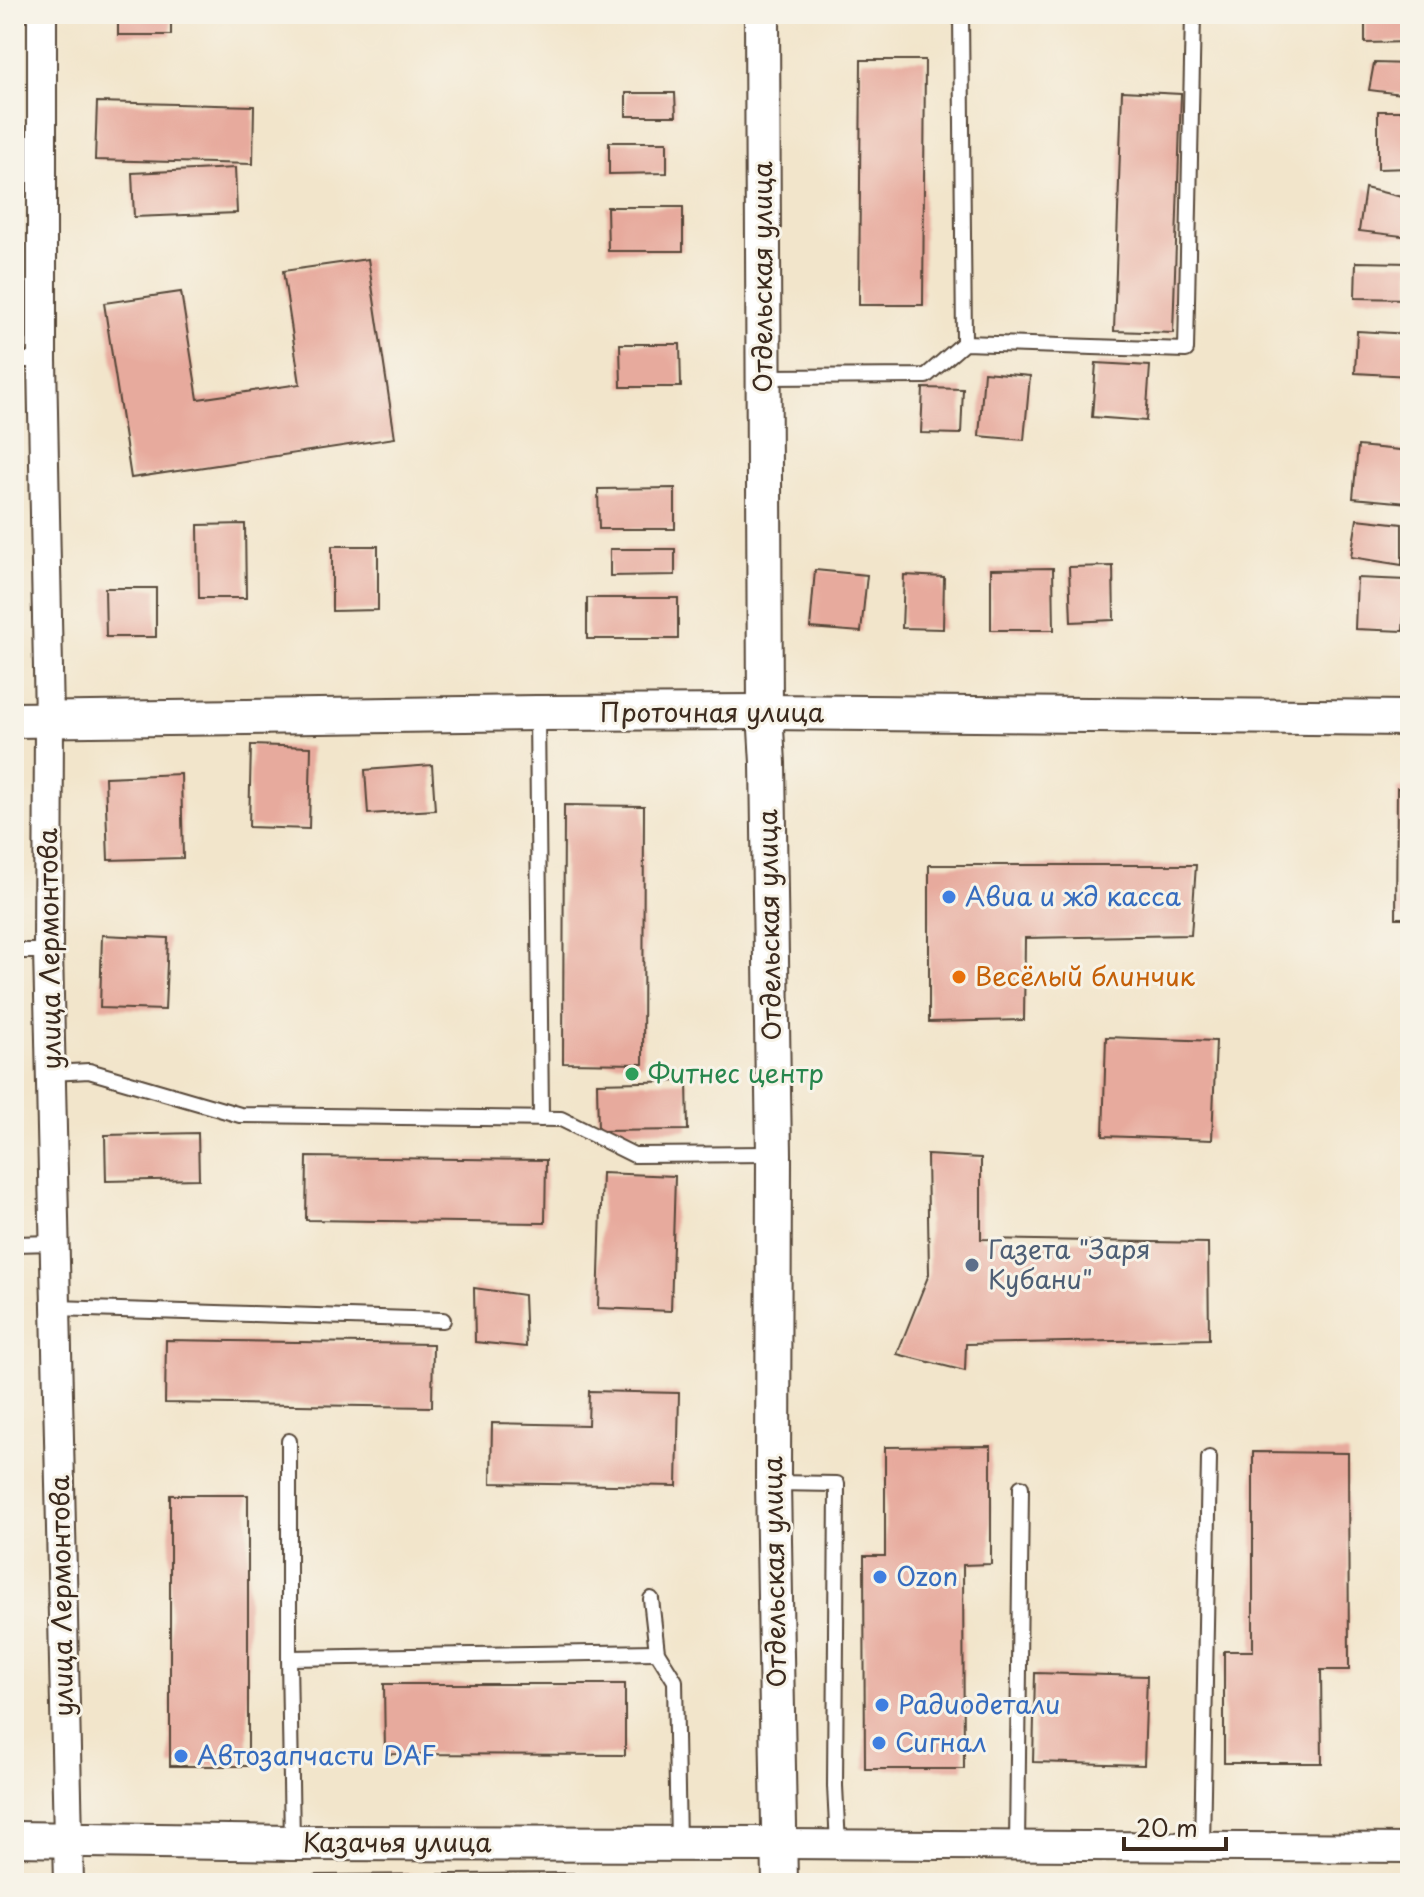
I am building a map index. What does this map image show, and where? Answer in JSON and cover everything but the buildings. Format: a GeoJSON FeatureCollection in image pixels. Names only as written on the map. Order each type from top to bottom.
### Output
{"type":"FeatureCollection","features":[{"type":"Feature","properties":{"kind":"street","name":"улица Лермонтова"},"geometry":{"type":"LineString","coordinates":[[42,14],[42,360],[49,720],[48,951],[69,1883]]}},
{"type":"Feature","properties":{"kind":"street","name":"Отдельская улица"},"geometry":{"type":"LineString","coordinates":[[762,14],[765,712],[774,1154],[773,1483],[780,1883]]}},
{"type":"Feature","properties":{"kind":"street","name":"Проточная улица"},"geometry":{"type":"LineString","coordinates":[[14,720],[765,712],[1410,718]]}},
{"type":"Feature","properties":{"kind":"street","name":"Казачья улица"},"geometry":{"type":"LineString","coordinates":[[14,1839],[780,1844]]}},
{"type":"Feature","properties":{"kind":"street"},"geometry":{"type":"LineString","coordinates":[[780,1844],[1410,1848]]}},
{"type":"Feature","properties":{"kind":"lane"},"geometry":{"type":"LineString","coordinates":[[961,14],[964,343]]}},
{"type":"Feature","properties":{"kind":"lane"},"geometry":{"type":"LineString","coordinates":[[764,377],[926,376],[964,343],[1186,350],[1193,14]]}},
{"type":"Feature","properties":{"kind":"lane"},"geometry":{"type":"LineString","coordinates":[[14,360],[42,360]]}},
{"type":"Feature","properties":{"kind":"lane"},"geometry":{"type":"LineString","coordinates":[[537,713],[541,1119]]}},
{"type":"Feature","properties":{"kind":"lane"},"geometry":{"type":"LineString","coordinates":[[14,951],[48,951]]}},
{"type":"Feature","properties":{"kind":"lane"},"geometry":{"type":"LineString","coordinates":[[51,1073],[89,1071],[240,1115],[561,1119],[634,1155],[774,1154]]}},
{"type":"Feature","properties":{"kind":"lane"},"geometry":{"type":"LineString","coordinates":[[14,1244],[54,1243]]}},
{"type":"Feature","properties":{"kind":"lane"},"geometry":{"type":"LineString","coordinates":[[56,1308],[443,1320]]}},
{"type":"Feature","properties":{"kind":"lane"},"geometry":{"type":"LineString","coordinates":[[289,1441],[292,1843]]}},
{"type":"Feature","properties":{"kind":"lane"},"geometry":{"type":"LineString","coordinates":[[1202,1847],[1209,1458]]}},
{"type":"Feature","properties":{"kind":"lane"},"geometry":{"type":"LineString","coordinates":[[773,1483],[837,1484],[835,1786],[838,1845]]}},
{"type":"Feature","properties":{"kind":"lane"},"geometry":{"type":"LineString","coordinates":[[1017,1846],[1021,1487]]}},
{"type":"Feature","properties":{"kind":"lane"},"geometry":{"type":"LineString","coordinates":[[651,1599],[657,1652],[675,1681],[678,1843]]}},
{"type":"Feature","properties":{"kind":"lane"},"geometry":{"type":"LineString","coordinates":[[289,1658],[657,1652]]}},
{"type":"Feature","properties":{"kind":"place","name":"Авиа и жд касса"},"geometry":{"type":"Point","coordinates":[949,897]}},
{"type":"Feature","properties":{"kind":"place","name":"Весёлый блинчик"},"geometry":{"type":"Point","coordinates":[959,977]}},
{"type":"Feature","properties":{"kind":"place","name":"Фитнес центр"},"geometry":{"type":"Point","coordinates":[632,1074]}},
{"type":"Feature","properties":{"kind":"place","name":"Газета \"Заря Кубани\""},"geometry":{"type":"Point","coordinates":[972,1265]}},
{"type":"Feature","properties":{"kind":"place","name":"Ozon"},"geometry":{"type":"Point","coordinates":[880,1577]}},
{"type":"Feature","properties":{"kind":"place","name":"Радиодетали"},"geometry":{"type":"Point","coordinates":[882,1705]}},
{"type":"Feature","properties":{"kind":"place","name":"Сигнал"},"geometry":{"type":"Point","coordinates":[879,1743]}},
{"type":"Feature","properties":{"kind":"place","name":"Автозапчасти DAF"},"geometry":{"type":"Point","coordinates":[181,1756]}}]}
